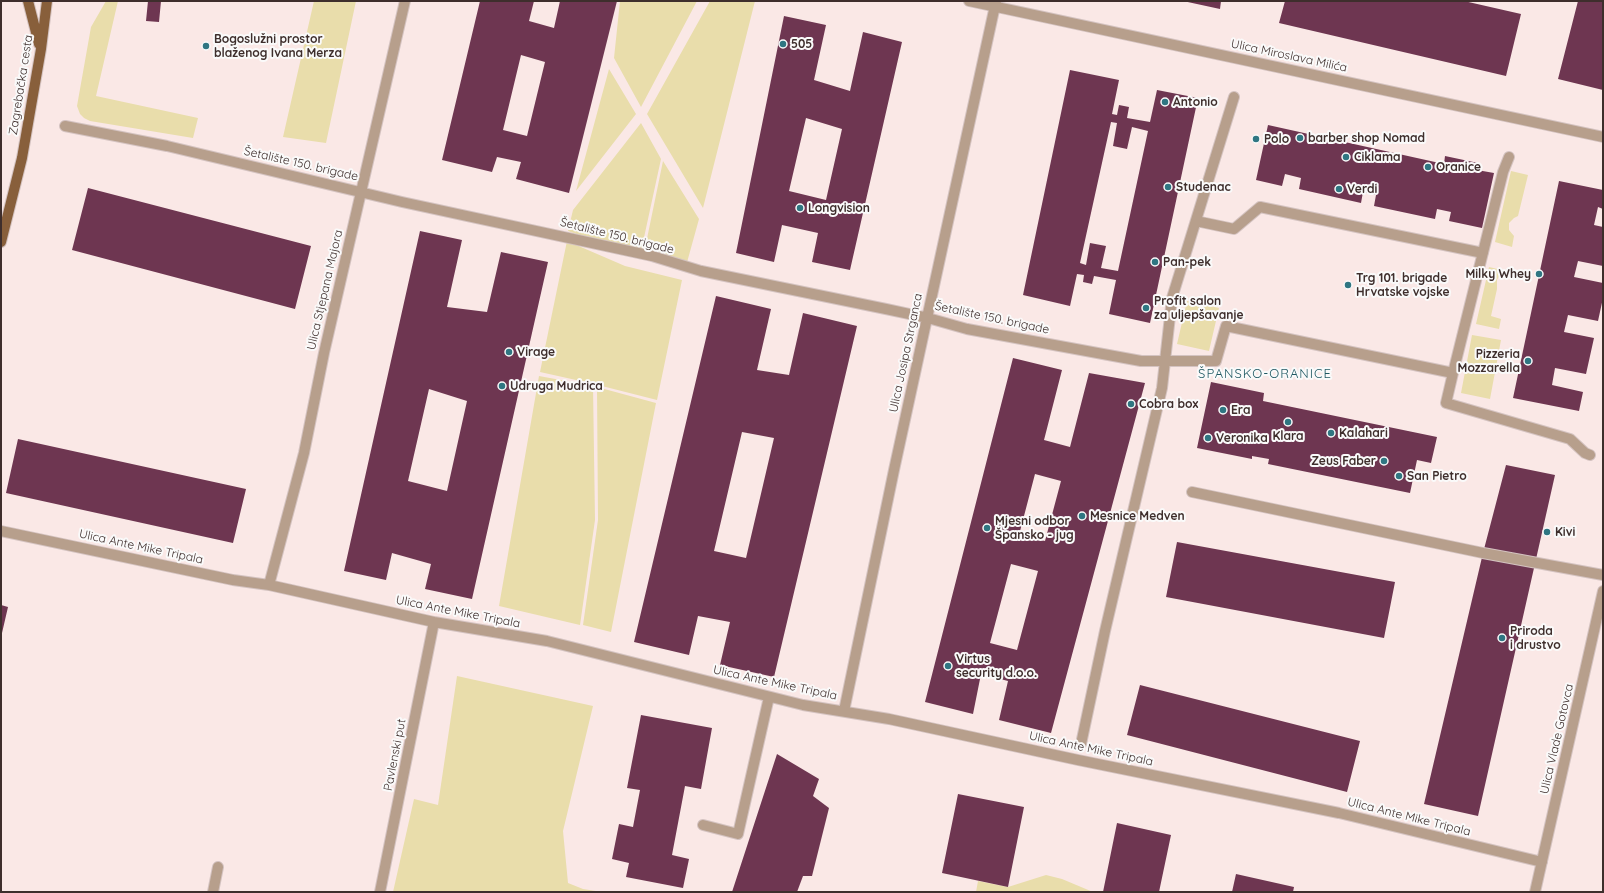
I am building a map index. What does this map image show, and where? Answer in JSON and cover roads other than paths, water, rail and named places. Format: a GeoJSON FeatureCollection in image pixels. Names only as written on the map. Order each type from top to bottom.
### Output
{"type":"FeatureCollection","features":[{"type":"Feature","properties":{"kind":"main road"},"geometry":{"type":"LineString","coordinates":[[28,1],[41,49]]}},
{"type":"Feature","properties":{"kind":"main road","name":"Zagrebačka cesta"},"geometry":{"type":"LineString","coordinates":[[1,242],[22,158],[41,49],[46,1]]}},
{"type":"Feature","properties":{"kind":"street","name":"Ulica Stjepana Majora"},"geometry":{"type":"LineString","coordinates":[[269,585],[304,453],[324,353],[405,1]]}},
{"type":"Feature","properties":{"kind":"street","name":"Ulica Miroslava Milića"},"geometry":{"type":"LineString","coordinates":[[969,1],[996,4],[1603,137]]}},
{"type":"Feature","properties":{"kind":"street","name":"Ulica Josipa Strganca"},"geometry":{"type":"LineString","coordinates":[[844,711],[894,470],[996,4]]}},
{"type":"Feature","properties":{"kind":"street"},"geometry":{"type":"LineString","coordinates":[[1081,744],[1106,623],[1162,388],[1172,298],[1234,97]]}},
{"type":"Feature","properties":{"kind":"street","name":"Šetalište 150. brigade"},"geometry":{"type":"LineString","coordinates":[[65,126],[167,146],[361,192],[645,255],[701,272],[928,318],[967,328],[1141,361],[1165,361]]}},
{"type":"Feature","properties":{"kind":"street"},"geometry":{"type":"LineString","coordinates":[[1509,157],[1503,172],[1446,403],[1570,439],[1590,455]]}},
{"type":"Feature","properties":{"kind":"street"},"geometry":{"type":"LineString","coordinates":[[1196,221],[1234,229],[1260,207],[1483,253]]}},
{"type":"Feature","properties":{"kind":"street"},"geometry":{"type":"LineString","coordinates":[[1165,361],[1216,361],[1226,326],[1453,373]]}},
{"type":"Feature","properties":{"kind":"street"},"geometry":{"type":"LineString","coordinates":[[1192,492],[1482,553],[1603,575]]}},
{"type":"Feature","properties":{"kind":"street","name":"Ulica Ante Mike Tripala"},"geometry":{"type":"LineString","coordinates":[[1,531],[233,580],[269,585],[434,622],[547,641],[803,705],[844,711],[1339,813],[1542,862]]}},
{"type":"Feature","properties":{"kind":"street","name":"Ulica Vlade Gotovca"},"geometry":{"type":"LineString","coordinates":[[1535,892],[1603,592]]}},
{"type":"Feature","properties":{"kind":"street","name":"Pavlenski put"},"geometry":{"type":"LineString","coordinates":[[380,892],[434,622]]}},
{"type":"Feature","properties":{"kind":"street"},"geometry":{"type":"LineString","coordinates":[[703,826],[738,834],[769,697]]}},
{"type":"Feature","properties":{"kind":"street"},"geometry":{"type":"LineString","coordinates":[[213,892],[218,867]]}},
{"type":"Feature","properties":{"kind":"place","name":"505"},"geometry":{"type":"Point","coordinates":[783,44]}},
{"type":"Feature","properties":{"kind":"place","name":"Bogoslužni prostor blaženog Ivana Merza"},"geometry":{"type":"Point","coordinates":[206,46]}},
{"type":"Feature","properties":{"kind":"place","name":"Antonio"},"geometry":{"type":"Point","coordinates":[1165,102]}},
{"type":"Feature","properties":{"kind":"place","name":"barber shop Nomad"},"geometry":{"type":"Point","coordinates":[1300,138]}},
{"type":"Feature","properties":{"kind":"place","name":"Polo"},"geometry":{"type":"Point","coordinates":[1256,139]}},
{"type":"Feature","properties":{"kind":"place","name":"Ciklama"},"geometry":{"type":"Point","coordinates":[1346,157]}},
{"type":"Feature","properties":{"kind":"place","name":"Oranice"},"geometry":{"type":"Point","coordinates":[1428,167]}},
{"type":"Feature","properties":{"kind":"place","name":"Studenac"},"geometry":{"type":"Point","coordinates":[1168,187]}},
{"type":"Feature","properties":{"kind":"place","name":"Verdi"},"geometry":{"type":"Point","coordinates":[1339,189]}},
{"type":"Feature","properties":{"kind":"place","name":"Longvision"},"geometry":{"type":"Point","coordinates":[800,208]}},
{"type":"Feature","properties":{"kind":"place","name":"Pan-pek"},"geometry":{"type":"Point","coordinates":[1155,262]}},
{"type":"Feature","properties":{"kind":"place","name":"Milky Whey"},"geometry":{"type":"Point","coordinates":[1539,274]}},
{"type":"Feature","properties":{"kind":"place","name":"Trg 101. brigade Hrvatske vojske"},"geometry":{"type":"Point","coordinates":[1348,285]}},
{"type":"Feature","properties":{"kind":"place","name":"Profit salon za uljepšavanje"},"geometry":{"type":"Point","coordinates":[1146,308]}},
{"type":"Feature","properties":{"kind":"place","name":"Virage"},"geometry":{"type":"Point","coordinates":[509,352]}},
{"type":"Feature","properties":{"kind":"place","name":"Pizzeria Mozzarella"},"geometry":{"type":"Point","coordinates":[1528,361]}},
{"type":"Feature","properties":{"kind":"place","name":"Udruga Mudrica"},"geometry":{"type":"Point","coordinates":[502,386]}},
{"type":"Feature","properties":{"kind":"place","name":"Cobra box"},"geometry":{"type":"Point","coordinates":[1131,404]}},
{"type":"Feature","properties":{"kind":"place","name":"Era"},"geometry":{"type":"Point","coordinates":[1223,410]}},
{"type":"Feature","properties":{"kind":"place","name":"Klara"},"geometry":{"type":"Point","coordinates":[1288,422]}},
{"type":"Feature","properties":{"kind":"place","name":"Kalahari"},"geometry":{"type":"Point","coordinates":[1331,433]}},
{"type":"Feature","properties":{"kind":"place","name":"Veronika"},"geometry":{"type":"Point","coordinates":[1208,438]}},
{"type":"Feature","properties":{"kind":"place","name":"Zeus Faber"},"geometry":{"type":"Point","coordinates":[1384,461]}},
{"type":"Feature","properties":{"kind":"place","name":"San Pietro"},"geometry":{"type":"Point","coordinates":[1399,476]}},
{"type":"Feature","properties":{"kind":"place","name":"Mesnice Medven"},"geometry":{"type":"Point","coordinates":[1082,516]}},
{"type":"Feature","properties":{"kind":"place","name":"Mjesni odbor Špansko - jug"},"geometry":{"type":"Point","coordinates":[987,528]}},
{"type":"Feature","properties":{"kind":"place","name":"Kivi"},"geometry":{"type":"Point","coordinates":[1547,532]}},
{"type":"Feature","properties":{"kind":"place","name":"Priroda i drustvo"},"geometry":{"type":"Point","coordinates":[1502,638]}},
{"type":"Feature","properties":{"kind":"place","name":"Virtus security d.o.o."},"geometry":{"type":"Point","coordinates":[948,666]}},
{"type":"Feature","properties":{"kind":"district","name":"ŠPANSKO-ORANICE"},"geometry":{"type":"Point","coordinates":[1265,374]}}]}
